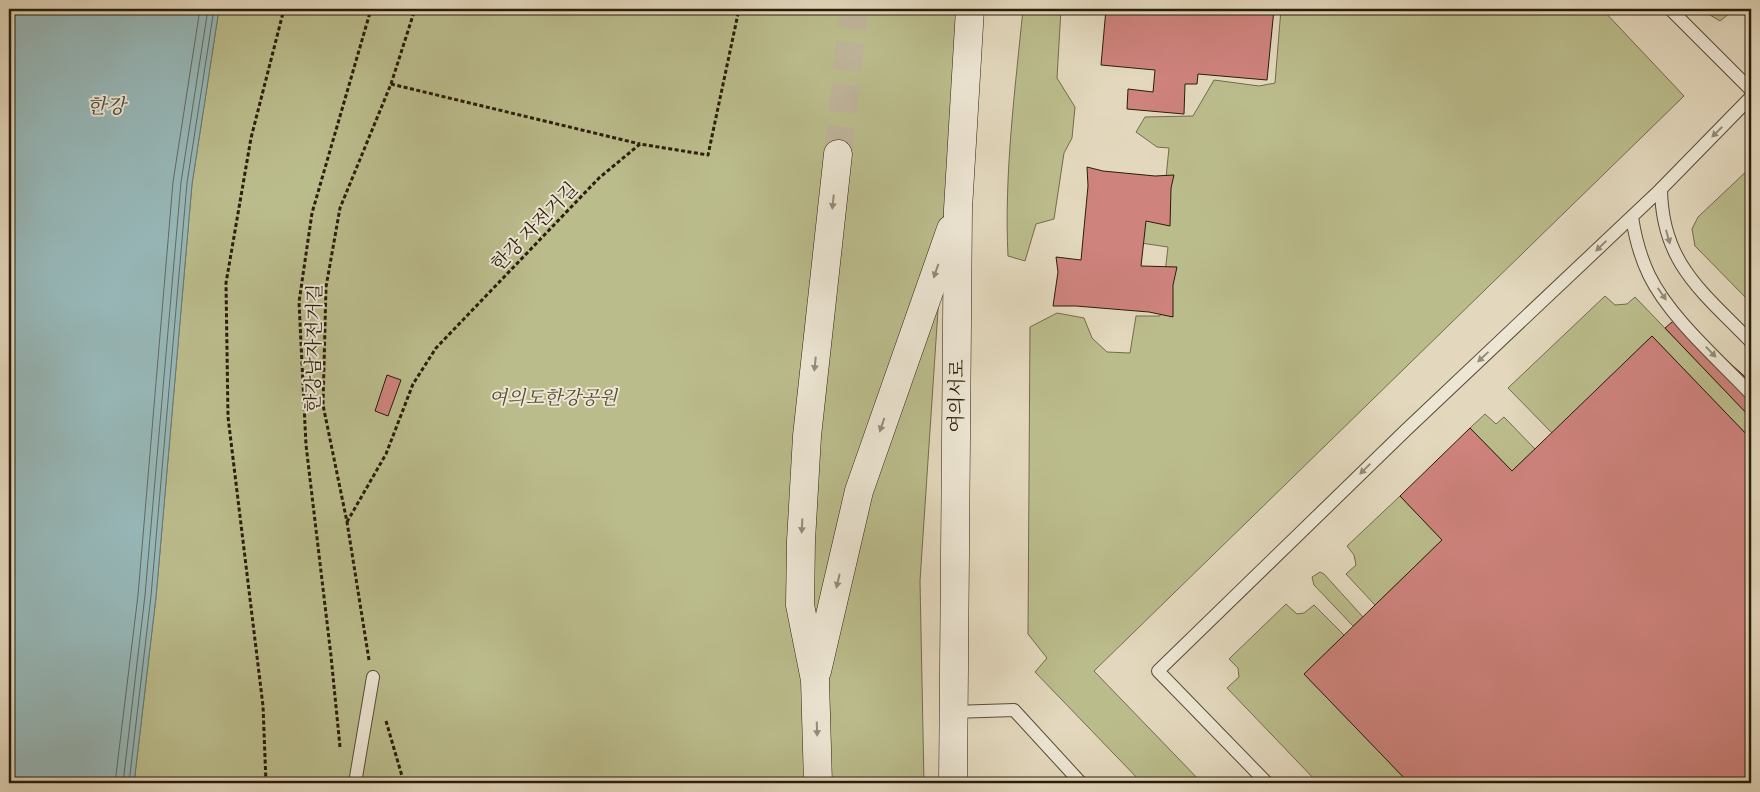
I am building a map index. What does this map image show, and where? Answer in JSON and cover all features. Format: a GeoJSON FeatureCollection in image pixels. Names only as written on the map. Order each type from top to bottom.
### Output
{"type":"FeatureCollection","features":[{"type":"Feature","properties":{"kind":"main road","name":"여의서로"},"geometry":{"type":"LineString","coordinates":[[953,783],[958,209],[970,9]]}},
{"type":"Feature","properties":{"kind":"main road"},"geometry":{"type":"LineString","coordinates":[[818,783],[815,680],[800,605],[801,541],[807,436],[838,154]]}},
{"type":"Feature","properties":{"kind":"main road"},"geometry":{"type":"LineString","coordinates":[[815,680],[859,491],[958,209]]}},
{"type":"Feature","properties":{"kind":"lane"},"geometry":{"type":"LineString","coordinates":[[1670,9],[1751,90]]}},
{"type":"Feature","properties":{"kind":"lane"},"geometry":{"type":"LineString","coordinates":[[1267,783],[1158,671],[1406,430],[1661,189],[1751,97]]}},
{"type":"Feature","properties":{"kind":"lane"},"geometry":{"type":"LineString","coordinates":[[1661,189],[1661,214],[1674,254],[1687,274],[1751,342]]}},
{"type":"Feature","properties":{"kind":"lane"},"geometry":{"type":"LineString","coordinates":[[1632,216],[1636,241],[1650,277],[1678,317],[1751,394]]}},
{"type":"Feature","properties":{"kind":"lane"},"geometry":{"type":"LineString","coordinates":[[355,783],[373,676]]}},
{"type":"Feature","properties":{"kind":"lane"},"geometry":{"type":"LineString","coordinates":[[953,712],[1014,710],[1082,783]]}},
{"type":"Feature","properties":{"kind":"path"},"geometry":{"type":"LineString","coordinates":[[266,783],[263,706],[228,417],[226,283],[250,138],[284,9]]}},
{"type":"Feature","properties":{"kind":"path"},"geometry":{"type":"LineString","coordinates":[[340,754],[331,656],[306,444],[299,302],[312,214],[371,9]]}},
{"type":"Feature","properties":{"kind":"path","name":"한강남자전거길"},"geometry":{"type":"LineString","coordinates":[[404,783],[373,676],[347,522],[323,404],[326,287],[340,208],[391,84],[415,9]]}},
{"type":"Feature","properties":{"kind":"path"},"geometry":{"type":"LineString","coordinates":[[391,84],[640,144],[708,155],[739,9]]}},
{"type":"Feature","properties":{"kind":"path","name":"한강 자전거길"},"geometry":{"type":"LineString","coordinates":[[347,522],[386,454],[413,384],[436,348],[599,178],[640,144]]}},
{"type":"Feature","properties":{"kind":"green space","name":"여의도한강공원"},"geometry":{"type":"Polygon","coordinates":[[[219,9],[958,9],[920,581],[924,783],[134,783],[156,597],[192,184],[219,9]]]}},
{"type":"Feature","properties":{"kind":"green space"},"geometry":{"type":"Polygon","coordinates":[[[1023,9],[1061,9],[1057,78],[1075,107],[1072,138],[1064,153],[1054,219],[1036,224],[1025,261],[1008,256],[1007,225],[1011,132],[1023,9]]]}},
{"type":"Feature","properties":{"kind":"green space"},"geometry":{"type":"Polygon","coordinates":[[[1281,9],[1602,9],[1684,96],[1094,671],[1202,783],[1142,783],[1035,672],[1047,658],[1028,634],[1030,327],[1057,313],[1084,318],[1092,338],[1107,352],[1130,353],[1136,316],[1160,316],[1168,247],[1141,243],[1144,218],[1162,217],[1169,148],[1157,147],[1136,132],[1145,117],[1193,116],[1214,80],[1259,86],[1275,83],[1281,9]]]}},
{"type":"Feature","properties":{"kind":"green space"},"geometry":{"type":"Polygon","coordinates":[[[1700,9],[1735,9],[1720,21],[1700,9]]]}},
{"type":"Feature","properties":{"kind":"green space"},"geometry":{"type":"Polygon","coordinates":[[[1751,167],[1751,303],[1695,246],[1692,229],[1698,217],[1751,167]]]}},
{"type":"Feature","properties":{"kind":"green space"},"geometry":{"type":"Polygon","coordinates":[[[1605,296],[1615,305],[1627,304],[1635,297],[1751,418],[1751,439],[1652,336],[1552,433],[1508,388],[1605,296]]]}},
{"type":"Feature","properties":{"kind":"green space"},"geometry":{"type":"Polygon","coordinates":[[[1485,414],[1496,424],[1504,417],[1535,449],[1512,471],[1470,428],[1485,414]]]}},
{"type":"Feature","properties":{"kind":"green space"},"geometry":{"type":"Polygon","coordinates":[[[1400,496],[1442,540],[1375,605],[1346,574],[1356,565],[1354,555],[1347,546],[1400,496]]]}},
{"type":"Feature","properties":{"kind":"green space"},"geometry":{"type":"Polygon","coordinates":[[[1320,572],[1324,574],[1363,617],[1353,626],[1314,585],[1312,577],[1320,572]]]}},
{"type":"Feature","properties":{"kind":"green space"},"geometry":{"type":"Polygon","coordinates":[[[1286,604],[1297,614],[1304,613],[1314,605],[1344,635],[1304,674],[1409,783],[1318,783],[1227,688],[1239,677],[1238,668],[1229,659],[1286,604]]]}},
{"type":"Feature","properties":{"kind":"water","name":"한강"},"geometry":{"type":"Polygon","coordinates":[[[9,9],[219,9],[192,184],[156,597],[134,783],[9,783],[9,9]]]}},
{"type":"Feature","properties":{"kind":"building"},"geometry":{"type":"Polygon","coordinates":[[[1106,9],[1274,9],[1267,80],[1198,74],[1197,84],[1185,84],[1184,114],[1127,109],[1128,89],[1153,92],[1155,70],[1101,65],[1106,9]]]}},
{"type":"Feature","properties":{"kind":"building"},"geometry":{"type":"Polygon","coordinates":[[[1087,167],[1103,171],[1155,176],[1174,175],[1171,188],[1170,226],[1146,221],[1141,266],[1177,267],[1173,285],[1173,317],[1149,312],[1053,306],[1058,272],[1056,257],[1081,260],[1088,186],[1087,167]]]}},
{"type":"Feature","properties":{"kind":"building"},"geometry":{"type":"Polygon","coordinates":[[[1678,317],[1751,382],[1751,418],[1665,328],[1678,317]]]}},
{"type":"Feature","properties":{"kind":"building"},"geometry":{"type":"Polygon","coordinates":[[[1652,336],[1751,439],[1751,783],[1409,783],[1304,674],[1442,540],[1400,496],[1470,428],[1512,471],[1652,336]]]}},
{"type":"Feature","properties":{"kind":"building"},"geometry":{"type":"Polygon","coordinates":[[[387,375],[401,380],[388,416],[375,411],[387,375]]]}},
{"type":"Feature","properties":{"kind":"tunnel"},"geometry":{"type":"LineString","coordinates":[[838,154],[854,9]]}}]}
